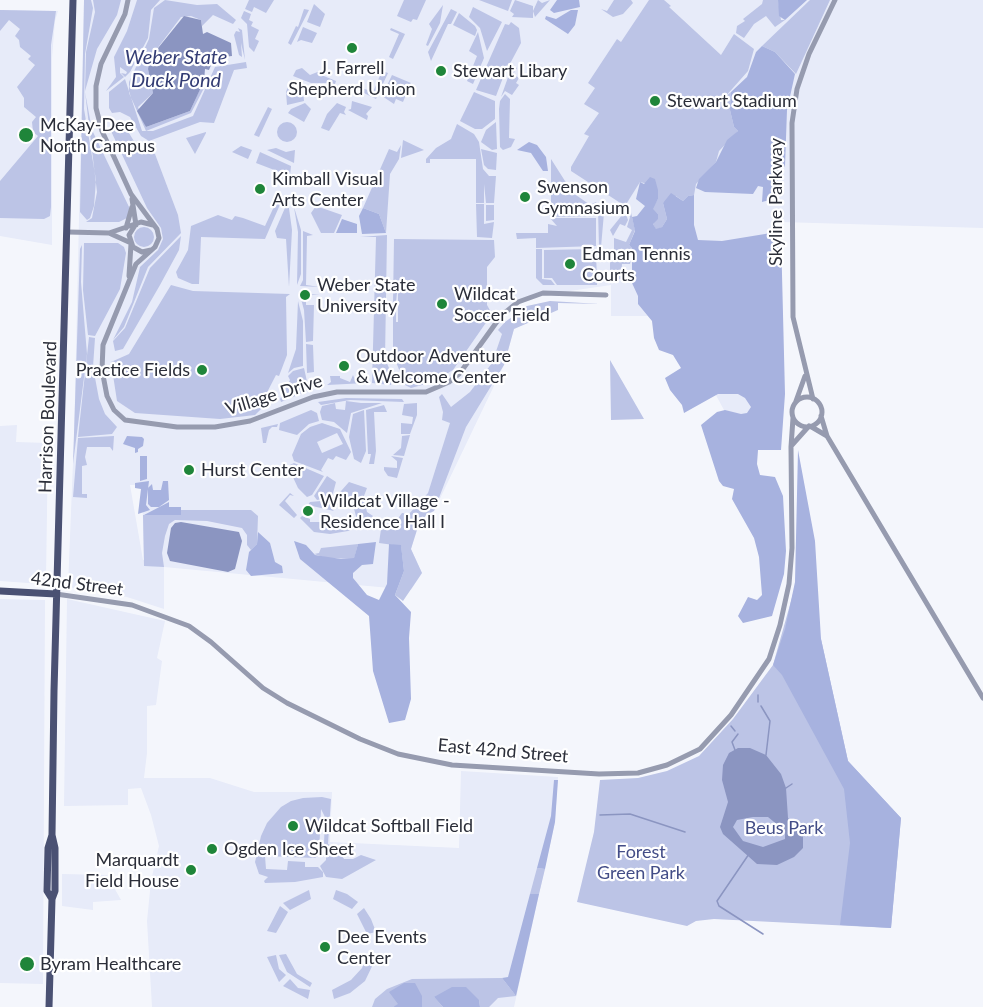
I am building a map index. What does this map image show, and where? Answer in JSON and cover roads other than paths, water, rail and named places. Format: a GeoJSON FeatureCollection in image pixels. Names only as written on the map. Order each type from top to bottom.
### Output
{"type":"FeatureCollection","features":[{"type":"Feature","properties":{"kind":"main road","name":"Harrison Boulevard"},"geometry":{"type":"LineString","coordinates":[[49,1007],[52,899],[47,891],[47,883],[48,848],[52,835],[56,594],[73,0]]}},
{"type":"Feature","properties":{"kind":"main road","name":"42nd Street"},"geometry":{"type":"LineString","coordinates":[[0,591],[56,594]]}},
{"type":"Feature","properties":{"kind":"street"},"geometry":{"type":"LineString","coordinates":[[127,288],[131,244],[129,235],[135,225],[136,212],[102,131],[95,102],[101,64],[128,3],[133,0]]}},
{"type":"Feature","properties":{"kind":"street","name":"Skyline Parkway"},"geometry":{"type":"LineString","coordinates":[[813,399],[793,317],[792,117],[797,89],[809,54],[835,0]]}},
{"type":"Feature","properties":{"kind":"street"},"geometry":{"type":"LineString","coordinates":[[127,288],[136,264],[153,249],[159,238],[155,227],[131,197]]}},
{"type":"Feature","properties":{"kind":"street"},"geometry":{"type":"LineString","coordinates":[[126,228],[131,215],[131,197]]}},
{"type":"Feature","properties":{"kind":"street"},"geometry":{"type":"LineString","coordinates":[[68,232],[109,233],[144,222],[155,227]]}},
{"type":"Feature","properties":{"kind":"street"},"geometry":{"type":"LineString","coordinates":[[109,233],[142,252],[153,249]]}},
{"type":"Feature","properties":{"kind":"street","name":"Village Drive"},"geometry":{"type":"LineString","coordinates":[[127,288],[104,340],[102,364],[110,402],[125,420],[167,426],[215,427],[250,421],[313,397],[337,392],[426,392],[449,382],[460,374],[501,315],[518,302],[543,293],[606,296]]}},
{"type":"Feature","properties":{"kind":"street"},"geometry":{"type":"LineString","coordinates":[[806,374],[795,403],[793,418],[800,425],[809,426],[827,436]]}},
{"type":"Feature","properties":{"kind":"street"},"geometry":{"type":"LineString","coordinates":[[795,403],[804,398],[813,399],[820,406],[827,436],[983,698]]}},
{"type":"Feature","properties":{"kind":"street"},"geometry":{"type":"LineString","coordinates":[[791,447],[821,416]]}},
{"type":"Feature","properties":{"kind":"street","name":"East 42nd Street"},"geometry":{"type":"LineString","coordinates":[[150,610],[189,626],[211,642],[263,688],[287,703],[398,754],[452,765],[598,774],[638,773],[667,765],[700,749],[731,715],[768,659],[784,605],[792,548],[793,418]]}},
{"type":"Feature","properties":{"kind":"street","name":"42nd Street"},"geometry":{"type":"LineString","coordinates":[[56,594],[150,610]]}},
{"type":"Feature","properties":{"kind":"water","name":"Weber State Duck Pond"},"geometry":{"type":"Polygon","coordinates":[[[184,16],[201,20],[203,34],[207,32],[231,43],[232,56],[214,58],[209,70],[205,69],[204,81],[190,111],[146,127],[137,111],[153,93],[148,69],[150,58],[184,16]]]}},
{"type":"Feature","properties":{"kind":"water"},"geometry":{"type":"Polygon","coordinates":[[[181,522],[239,532],[242,541],[235,569],[228,572],[170,561],[167,553],[171,528],[175,523],[181,522]]]}},
{"type":"Feature","properties":{"kind":"water"},"geometry":{"type":"Polygon","coordinates":[[[738,748],[750,748],[766,755],[781,774],[786,788],[788,818],[803,835],[803,848],[794,857],[777,865],[757,864],[723,834],[720,827],[728,802],[722,780],[723,765],[729,753],[738,748]],[[768,817],[737,820],[733,827],[743,841],[763,847],[785,839],[785,831],[768,817]]]}},
{"type":"Feature","properties":{"kind":"waterway"},"geometry":{"type":"LineString","coordinates":[[758,695],[758,702]]}},
{"type":"Feature","properties":{"kind":"waterway"},"geometry":{"type":"LineString","coordinates":[[761,706],[770,721],[766,755]]}},
{"type":"Feature","properties":{"kind":"waterway"},"geometry":{"type":"LineString","coordinates":[[731,726],[735,731]]}},
{"type":"Feature","properties":{"kind":"waterway"},"geometry":{"type":"LineString","coordinates":[[735,750],[732,742],[738,734]]}},
{"type":"Feature","properties":{"kind":"waterway"},"geometry":{"type":"LineString","coordinates":[[786,788],[792,784]]}},
{"type":"Feature","properties":{"kind":"waterway"},"geometry":{"type":"LineString","coordinates":[[600,815],[630,814],[685,832]]}},
{"type":"Feature","properties":{"kind":"waterway"},"geometry":{"type":"LineString","coordinates":[[749,854],[717,901],[719,906],[763,934]]}},
{"type":"Feature","properties":{"kind":"place","name":"J. Farrell Shepherd Union"},"geometry":{"type":"Point","coordinates":[352,48]}},
{"type":"Feature","properties":{"kind":"place","name":"Stewart Libary"},"geometry":{"type":"Point","coordinates":[441,71]}},
{"type":"Feature","properties":{"kind":"place","name":"Stewart Stadium"},"geometry":{"type":"Point","coordinates":[655,101]}},
{"type":"Feature","properties":{"kind":"place","name":"McKay-Dee North Campus"},"geometry":{"type":"Point","coordinates":[26,135]}},
{"type":"Feature","properties":{"kind":"place","name":"Kimball Visual Arts Center"},"geometry":{"type":"Point","coordinates":[260,189]}},
{"type":"Feature","properties":{"kind":"place","name":"Swenson Gymnasium"},"geometry":{"type":"Point","coordinates":[525,197]}},
{"type":"Feature","properties":{"kind":"place","name":"Edman Tennis Courts"},"geometry":{"type":"Point","coordinates":[570,264]}},
{"type":"Feature","properties":{"kind":"place","name":"Weber State University"},"geometry":{"type":"Point","coordinates":[305,295]}},
{"type":"Feature","properties":{"kind":"place","name":"Wildcat Soccer Field"},"geometry":{"type":"Point","coordinates":[442,304]}},
{"type":"Feature","properties":{"kind":"place","name":"Outdoor Adventure & Welcome Center"},"geometry":{"type":"Point","coordinates":[344,366]}},
{"type":"Feature","properties":{"kind":"place","name":"Practice Fields"},"geometry":{"type":"Point","coordinates":[202,370]}},
{"type":"Feature","properties":{"kind":"place","name":"Hurst Center"},"geometry":{"type":"Point","coordinates":[189,470]}},
{"type":"Feature","properties":{"kind":"place","name":"Wildcat Village - Residence Hall I"},"geometry":{"type":"Point","coordinates":[308,511]}},
{"type":"Feature","properties":{"kind":"place","name":"Wildcat Softball Field"},"geometry":{"type":"Point","coordinates":[293,826]}},
{"type":"Feature","properties":{"kind":"place","name":"Ogden Ice Sheet"},"geometry":{"type":"Point","coordinates":[212,849]}},
{"type":"Feature","properties":{"kind":"place","name":"Marquardt Field House"},"geometry":{"type":"Point","coordinates":[191,870]}},
{"type":"Feature","properties":{"kind":"place","name":"Dee Events Center"},"geometry":{"type":"Point","coordinates":[325,947]}},
{"type":"Feature","properties":{"kind":"place","name":"Byram Healthcare"},"geometry":{"type":"Point","coordinates":[27,964]}},
{"type":"Feature","properties":{"kind":"park label","name":"Beus Park"},"geometry":{"type":"Point","coordinates":[784,828]}},
{"type":"Feature","properties":{"kind":"park label","name":"Forest Green Park"},"geometry":{"type":"Point","coordinates":[641,862]}}]}
